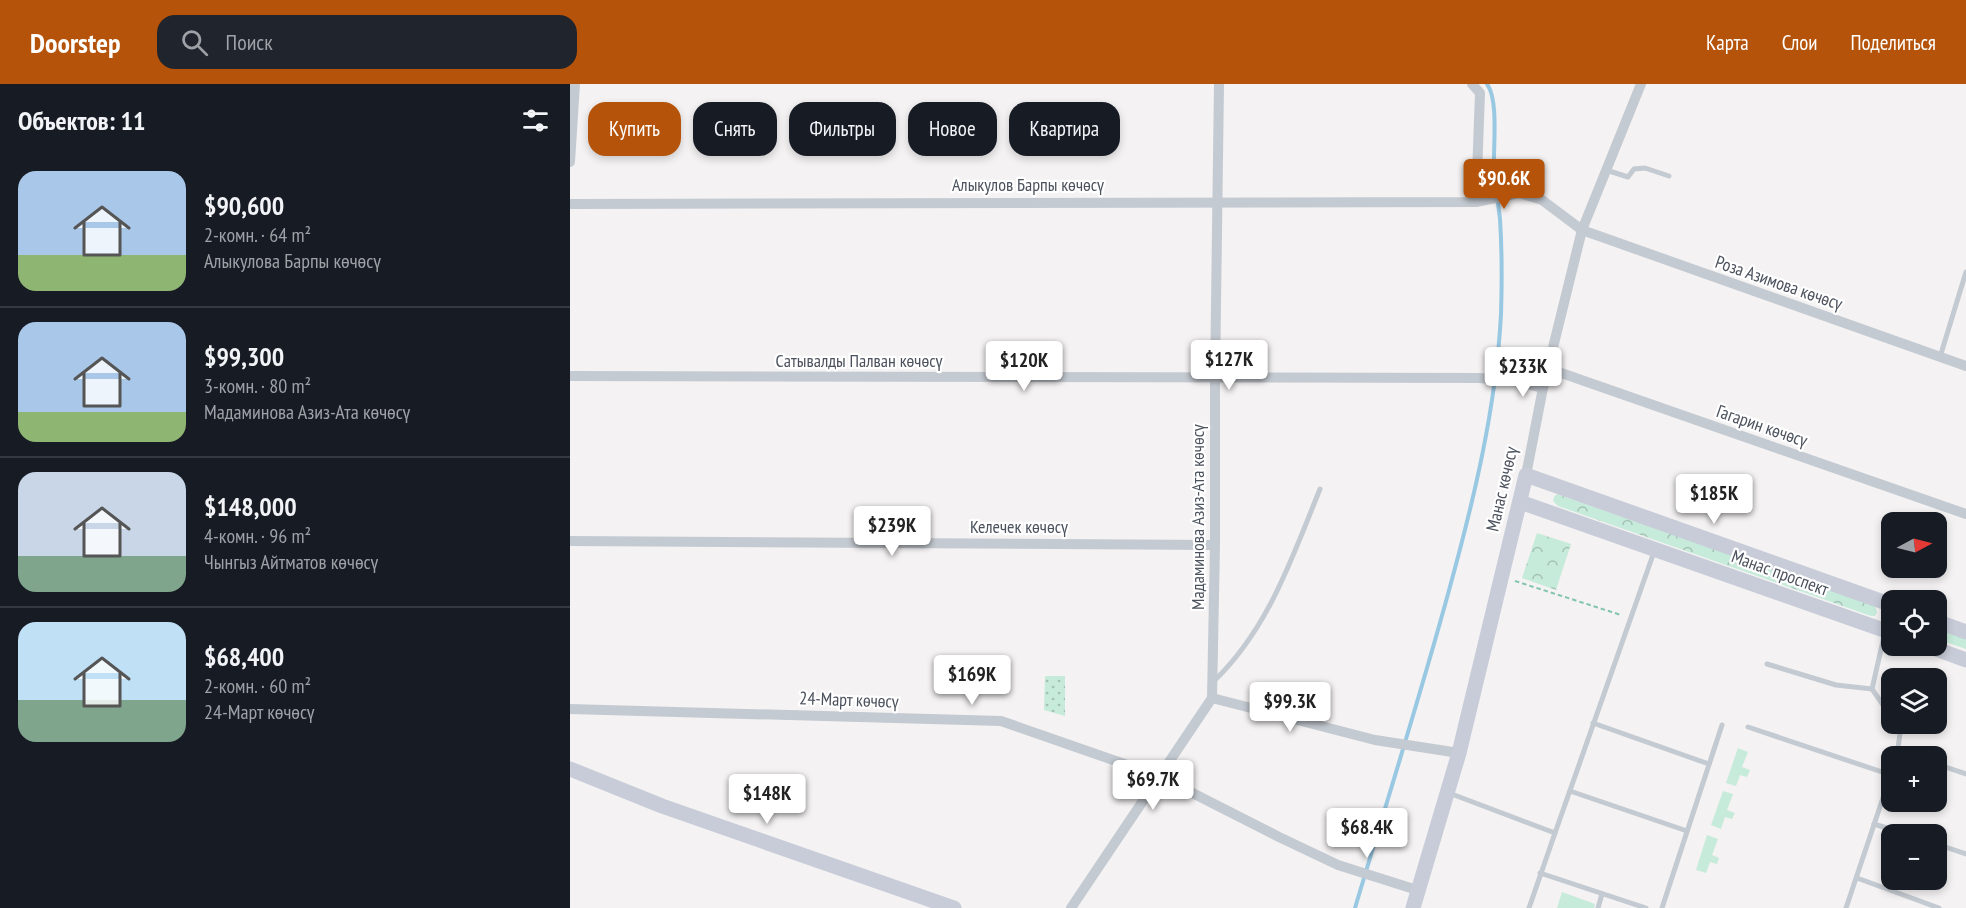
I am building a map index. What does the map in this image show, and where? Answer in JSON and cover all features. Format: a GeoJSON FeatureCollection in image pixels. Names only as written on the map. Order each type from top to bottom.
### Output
{"type":"FeatureCollection","features":[{"type":"Feature","properties":{"kind":"main road","name":"Манас көчөсү"},"geometry":{"type":"LineString","coordinates":[[1413,908],[1459,753],[1526,475]]}},
{"type":"Feature","properties":{"kind":"main road"},"geometry":{"type":"LineString","coordinates":[[1526,475],[1881,601]]}},
{"type":"Feature","properties":{"kind":"main road","name":"Манас проспект"},"geometry":{"type":"LineString","coordinates":[[1520,502],[1881,630]]}},
{"type":"Feature","properties":{"kind":"main road"},"geometry":{"type":"LineString","coordinates":[[1947,625],[1966,632]]}},
{"type":"Feature","properties":{"kind":"main road"},"geometry":{"type":"LineString","coordinates":[[1947,653],[1966,660]]}},
{"type":"Feature","properties":{"kind":"main road"},"geometry":{"type":"LineString","coordinates":[[570,769],[662,806],[954,908]]}},
{"type":"Feature","properties":{"kind":"street"},"geometry":{"type":"LineString","coordinates":[[570,162],[575,84]]}},
{"type":"Feature","properties":{"kind":"street","name":"Мадаминова Азиз-Ата көчөсү"},"geometry":{"type":"LineString","coordinates":[[1212,698],[1218,84]]}},
{"type":"Feature","properties":{"kind":"street"},"geometry":{"type":"LineString","coordinates":[[1472,84],[1480,93],[1480,200]]}},
{"type":"Feature","properties":{"kind":"street","name":"Манас көчөсү"},"geometry":{"type":"LineString","coordinates":[[1526,475],[1547,368],[1582,230],[1641,84]]}},
{"type":"Feature","properties":{"kind":"street","name":"Алыкулов Барпы көчөсү"},"geometry":{"type":"LineString","coordinates":[[570,204],[1480,200],[1519,193]]}},
{"type":"Feature","properties":{"kind":"street","name":"Роза Азимова көчөсү"},"geometry":{"type":"LineString","coordinates":[[1519,193],[1542,200],[1582,230],[1966,366]]}},
{"type":"Feature","properties":{"kind":"street","name":"Гагарин көчөсү"},"geometry":{"type":"LineString","coordinates":[[1547,368],[1966,514]]}},
{"type":"Feature","properties":{"kind":"street","name":"Сатывалды Палван көчөсү"},"geometry":{"type":"LineString","coordinates":[[570,376],[1478,378],[1511,380],[1543,388]]}},
{"type":"Feature","properties":{"kind":"street","name":"Келечек көчөсү"},"geometry":{"type":"LineString","coordinates":[[570,541],[1215,545]]}},
{"type":"Feature","properties":{"kind":"street"},"geometry":{"type":"LineString","coordinates":[[1071,908],[1212,698],[1375,740],[1459,753]]}},
{"type":"Feature","properties":{"kind":"street","name":"24-Март көчөсү"},"geometry":{"type":"LineString","coordinates":[[570,709],[1001,721],[1159,777],[1338,865],[1417,890]]}},
{"type":"Feature","properties":{"kind":"lane"},"geometry":{"type":"LineString","coordinates":[[1606,170],[1628,177],[1634,169],[1645,168],[1669,176]]}},
{"type":"Feature","properties":{"kind":"lane"},"geometry":{"type":"LineString","coordinates":[[1940,357],[1966,272]]}},
{"type":"Feature","properties":{"kind":"lane"},"geometry":{"type":"LineString","coordinates":[[1212,684],[1246,646],[1282,586],[1320,489]]}},
{"type":"Feature","properties":{"kind":"lane"},"geometry":{"type":"LineString","coordinates":[[1529,908],[1655,549]]}},
{"type":"Feature","properties":{"kind":"lane"},"geometry":{"type":"LineString","coordinates":[[1872,689],[1881,656]]}},
{"type":"Feature","properties":{"kind":"lane"},"geometry":{"type":"LineString","coordinates":[[1767,664],[1836,685],[1872,689],[1881,702]]}},
{"type":"Feature","properties":{"kind":"lane"},"geometry":{"type":"LineString","coordinates":[[1593,723],[1709,764]]}},
{"type":"Feature","properties":{"kind":"lane"},"geometry":{"type":"LineString","coordinates":[[1662,908],[1722,725]]}},
{"type":"Feature","properties":{"kind":"lane"},"geometry":{"type":"LineString","coordinates":[[1748,726],[1881,771]]}},
{"type":"Feature","properties":{"kind":"lane"},"geometry":{"type":"LineString","coordinates":[[1947,768],[1966,774]]}},
{"type":"Feature","properties":{"kind":"lane"},"geometry":{"type":"LineString","coordinates":[[1570,791],[1687,831]]}},
{"type":"Feature","properties":{"kind":"lane"},"geometry":{"type":"LineString","coordinates":[[1448,792],[1555,832]]}},
{"type":"Feature","properties":{"kind":"lane"},"geometry":{"type":"LineString","coordinates":[[1846,908],[1881,803]]}},
{"type":"Feature","properties":{"kind":"lane"},"geometry":{"type":"LineString","coordinates":[[1874,824],[1881,826]]}},
{"type":"Feature","properties":{"kind":"lane"},"geometry":{"type":"LineString","coordinates":[[1947,848],[1966,854]]}},
{"type":"Feature","properties":{"kind":"lane"},"geometry":{"type":"LineString","coordinates":[[1540,873],[1646,908]]}},
{"type":"Feature","properties":{"kind":"lane"},"geometry":{"type":"LineString","coordinates":[[1857,878],[1939,908]]}},
{"type":"Feature","properties":{"kind":"lane"},"geometry":{"type":"LineString","coordinates":[[1598,908],[1602,894]]}},
{"type":"Feature","properties":{"kind":"path"},"geometry":{"type":"LineString","coordinates":[[1501,577],[1630,618]]}},
{"type":"Feature","properties":{"kind":"green space"},"geometry":{"type":"Polygon","coordinates":[[[1557,494],[1875,606],[1877,612],[1875,616],[1871,616],[1558,506],[1553,501],[1557,494]]]}},
{"type":"Feature","properties":{"kind":"green space"},"geometry":{"type":"Polygon","coordinates":[[[1537,533],[1571,544],[1556,590],[1522,578],[1537,533]]]}},
{"type":"Feature","properties":{"kind":"green space"},"geometry":{"type":"Polygon","coordinates":[[[1947,631],[1966,637],[1966,649],[1947,642],[1947,631]]]}},
{"type":"Feature","properties":{"kind":"green space"},"geometry":{"type":"Polygon","coordinates":[[[1045,676],[1065,676],[1065,716],[1044,710],[1045,676]]]}},
{"type":"Feature","properties":{"kind":"green space"},"geometry":{"type":"Polygon","coordinates":[[[1738,748],[1748,752],[1742,767],[1750,770],[1747,777],[1740,775],[1736,786],[1726,783],[1738,748]]]}},
{"type":"Feature","properties":{"kind":"green space"},"geometry":{"type":"Polygon","coordinates":[[[1723,791],[1733,794],[1727,810],[1735,813],[1732,819],[1725,817],[1721,829],[1711,825],[1723,791]]]}},
{"type":"Feature","properties":{"kind":"green space"},"geometry":{"type":"Polygon","coordinates":[[[1707,835],[1718,839],[1712,855],[1719,858],[1717,864],[1710,862],[1706,873],[1696,870],[1707,835]]]}},
{"type":"Feature","properties":{"kind":"green space"},"geometry":{"type":"Polygon","coordinates":[[[1562,892],[1595,904],[1594,908],[1557,908],[1562,892]]]}},
{"type":"Feature","properties":{"kind":"waterway"},"geometry":{"type":"LineString","coordinates":[[1355,908],[1448,594],[1489,421],[1498,350],[1502,266],[1500,219],[1494,169],[1494,112],[1491,91],[1487,84]]}}]}
